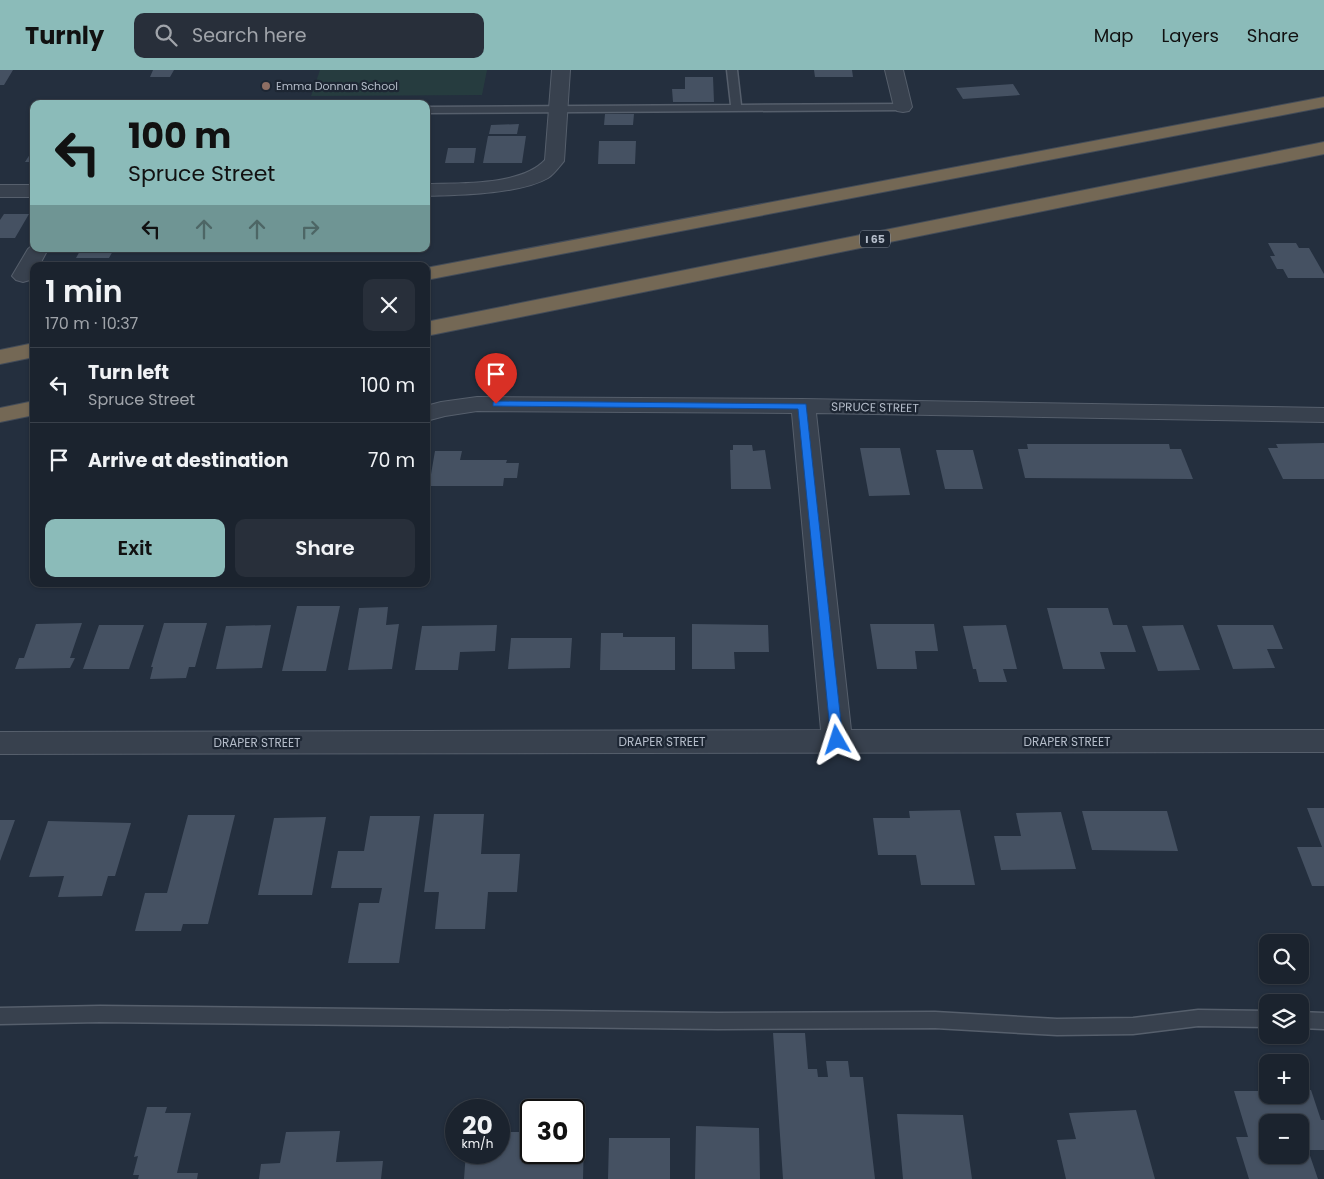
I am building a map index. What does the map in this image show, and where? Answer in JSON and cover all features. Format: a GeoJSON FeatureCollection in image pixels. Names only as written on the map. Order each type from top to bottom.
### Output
{"type":"FeatureCollection","features":[{"type":"Feature","properties":{"kind":"highway"},"geometry":{"type":"LineString","coordinates":[[430,273],[1324,102]]}},
{"type":"Feature","properties":{"kind":"highway","name":"I 65"},"geometry":{"type":"LineString","coordinates":[[430,328],[1324,148]]}},
{"type":"Feature","properties":{"kind":"highway"},"geometry":{"type":"LineString","coordinates":[[0,357],[30,351]]}},
{"type":"Feature","properties":{"kind":"highway"},"geometry":{"type":"LineString","coordinates":[[0,415],[30,409]]}},
{"type":"Feature","properties":{"kind":"street"},"geometry":{"type":"LineString","coordinates":[[430,190],[497,185],[538,176],[548,169],[554,161],[561,70]]}},
{"type":"Feature","properties":{"kind":"street"},"geometry":{"type":"LineString","coordinates":[[894,70],[904,106]]}},
{"type":"Feature","properties":{"kind":"street"},"geometry":{"type":"LineString","coordinates":[[0,191],[30,191]]}},
{"type":"Feature","properties":{"kind":"street"},"geometry":{"type":"LineString","coordinates":[[23,276],[30,263]]}},
{"type":"Feature","properties":{"kind":"street","name":"SPRUCE STREET"},"geometry":{"type":"LineString","coordinates":[[430,413],[441,409],[477,404],[803,406],[1324,415]]}},
{"type":"Feature","properties":{"kind":"street"},"geometry":{"type":"LineString","coordinates":[[803,406],[837,740]]}},
{"type":"Feature","properties":{"kind":"street","name":"DRAPER STREET"},"geometry":{"type":"LineString","coordinates":[[0,743],[837,740],[1324,741]]}},
{"type":"Feature","properties":{"kind":"lane"},"geometry":{"type":"LineString","coordinates":[[732,70],[736,108]]}},
{"type":"Feature","properties":{"kind":"lane"},"geometry":{"type":"LineString","coordinates":[[430,110],[904,106]]}},
{"type":"Feature","properties":{"kind":"lane"},"geometry":{"type":"LineString","coordinates":[[0,1016],[100,1014],[708,1021],[935,1020],[1057,1026],[1133,1026],[1198,1018],[1259,1020]]}},
{"type":"Feature","properties":{"kind":"lane"},"geometry":{"type":"LineString","coordinates":[[1309,1020],[1324,1021]]}},
{"type":"Feature","properties":{"kind":"green space"},"geometry":{"type":"Polygon","coordinates":[[[320,70],[487,70],[482,95],[311,96],[320,70]]]}},
{"type":"Feature","properties":{"kind":"building"},"geometry":{"type":"Polygon","coordinates":[[[0,70],[13,70],[4,85],[0,85],[0,70]]]}},
{"type":"Feature","properties":{"kind":"building"},"geometry":{"type":"Polygon","coordinates":[[[153,70],[174,70],[170,77],[150,77],[153,70]]]}},
{"type":"Feature","properties":{"kind":"building"},"geometry":{"type":"Polygon","coordinates":[[[814,70],[852,70],[853,77],[815,77],[814,70]]]}},
{"type":"Feature","properties":{"kind":"building"},"geometry":{"type":"Polygon","coordinates":[[[685,77],[713,77],[714,102],[673,102],[672,89],[685,89],[685,77]]]}},
{"type":"Feature","properties":{"kind":"building"},"geometry":{"type":"Polygon","coordinates":[[[1013,84],[1020,95],[963,99],[956,88],[1013,84]]]}},
{"type":"Feature","properties":{"kind":"building"},"geometry":{"type":"Polygon","coordinates":[[[605,114],[634,114],[633,125],[604,125],[605,114]]]}},
{"type":"Feature","properties":{"kind":"building"},"geometry":{"type":"Polygon","coordinates":[[[519,124],[517,134],[489,134],[491,125],[519,124]]]}},
{"type":"Feature","properties":{"kind":"building"},"geometry":{"type":"Polygon","coordinates":[[[488,136],[526,136],[522,163],[483,163],[488,136]]]}},
{"type":"Feature","properties":{"kind":"building"},"geometry":{"type":"Polygon","coordinates":[[[599,141],[636,141],[635,164],[598,164],[599,141]]]}},
{"type":"Feature","properties":{"kind":"building"},"geometry":{"type":"Polygon","coordinates":[[[448,148],[476,148],[474,163],[445,163],[448,148]]]}},
{"type":"Feature","properties":{"kind":"building"},"geometry":{"type":"Polygon","coordinates":[[[30,154],[30,162],[25,162],[30,154]]]}},
{"type":"Feature","properties":{"kind":"building"},"geometry":{"type":"Polygon","coordinates":[[[4,214],[29,214],[15,238],[0,238],[0,220],[4,214]]]}},
{"type":"Feature","properties":{"kind":"building"},"geometry":{"type":"Polygon","coordinates":[[[1268,243],[1296,243],[1299,248],[1309,248],[1324,274],[1324,278],[1288,278],[1283,269],[1277,269],[1270,256],[1275,256],[1268,243]]]}},
{"type":"Feature","properties":{"kind":"building"},"geometry":{"type":"Polygon","coordinates":[[[79,252],[112,252],[109,258],[76,258],[79,252]]]}},
{"type":"Feature","properties":{"kind":"building"},"geometry":{"type":"Polygon","coordinates":[[[1324,443],[1324,479],[1283,479],[1268,448],[1278,448],[1276,444],[1324,443]]]}},
{"type":"Feature","properties":{"kind":"building"},"geometry":{"type":"Polygon","coordinates":[[[1027,444],[1169,444],[1170,449],[1181,449],[1193,479],[1025,478],[1018,449],[1028,449],[1027,444]]]}},
{"type":"Feature","properties":{"kind":"building"},"geometry":{"type":"Polygon","coordinates":[[[733,445],[752,445],[753,451],[765,450],[771,489],[731,489],[730,450],[733,450],[733,445]]]}},
{"type":"Feature","properties":{"kind":"building"},"geometry":{"type":"Polygon","coordinates":[[[860,448],[900,448],[910,495],[869,496],[860,448]]]}},
{"type":"Feature","properties":{"kind":"building"},"geometry":{"type":"Polygon","coordinates":[[[936,450],[973,450],[983,489],[945,489],[936,450]]]}},
{"type":"Feature","properties":{"kind":"building"},"geometry":{"type":"Polygon","coordinates":[[[435,451],[462,451],[460,460],[507,460],[506,463],[519,463],[517,478],[504,478],[503,486],[430,486],[435,451]]]}},
{"type":"Feature","properties":{"kind":"building"},"geometry":{"type":"Polygon","coordinates":[[[297,606],[340,606],[326,671],[282,671],[297,606]]]}},
{"type":"Feature","properties":{"kind":"building"},"geometry":{"type":"Polygon","coordinates":[[[388,607],[386,625],[399,624],[392,669],[348,670],[359,608],[388,607]]]}},
{"type":"Feature","properties":{"kind":"building"},"geometry":{"type":"Polygon","coordinates":[[[1047,608],[1108,608],[1113,625],[1127,625],[1136,652],[1100,652],[1105,669],[1063,669],[1047,608]]]}},
{"type":"Feature","properties":{"kind":"building"},"geometry":{"type":"Polygon","coordinates":[[[82,623],[70,658],[75,658],[70,668],[15,669],[19,658],[24,658],[36,624],[82,623]]]}},
{"type":"Feature","properties":{"kind":"building"},"geometry":{"type":"Polygon","coordinates":[[[164,623],[207,623],[195,667],[189,667],[186,678],[150,679],[153,667],[151,667],[164,623]]]}},
{"type":"Feature","properties":{"kind":"building"},"geometry":{"type":"Polygon","coordinates":[[[692,624],[768,625],[769,652],[734,652],[735,669],[692,669],[692,624]]]}},
{"type":"Feature","properties":{"kind":"building"},"geometry":{"type":"Polygon","coordinates":[[[870,624],[934,624],[938,651],[915,651],[917,669],[877,669],[870,624]]]}},
{"type":"Feature","properties":{"kind":"building"},"geometry":{"type":"Polygon","coordinates":[[[99,625],[144,625],[129,669],[83,669],[99,625]]]}},
{"type":"Feature","properties":{"kind":"building"},"geometry":{"type":"Polygon","coordinates":[[[271,625],[262,668],[216,669],[226,626],[271,625]]]}},
{"type":"Feature","properties":{"kind":"building"},"geometry":{"type":"Polygon","coordinates":[[[497,625],[495,651],[460,652],[458,670],[415,670],[422,626],[497,625]]]}},
{"type":"Feature","properties":{"kind":"building"},"geometry":{"type":"Polygon","coordinates":[[[1006,625],[1017,669],[1003,669],[1007,682],[979,682],[976,669],[973,669],[963,626],[1006,625]]]}},
{"type":"Feature","properties":{"kind":"building"},"geometry":{"type":"Polygon","coordinates":[[[1183,625],[1200,670],[1158,671],[1142,626],[1183,625]]]}},
{"type":"Feature","properties":{"kind":"building"},"geometry":{"type":"Polygon","coordinates":[[[1217,625],[1273,625],[1283,649],[1267,649],[1275,668],[1233,669],[1217,625]]]}},
{"type":"Feature","properties":{"kind":"building"},"geometry":{"type":"Polygon","coordinates":[[[601,633],[623,633],[623,637],[675,637],[675,670],[600,670],[601,633]]]}},
{"type":"Feature","properties":{"kind":"building"},"geometry":{"type":"Polygon","coordinates":[[[511,638],[572,638],[570,668],[508,669],[511,638]]]}},
{"type":"Feature","properties":{"kind":"building"},"geometry":{"type":"Polygon","coordinates":[[[1307,808],[1324,808],[1324,886],[1312,886],[1297,847],[1322,847],[1307,808]]]}},
{"type":"Feature","properties":{"kind":"building"},"geometry":{"type":"Polygon","coordinates":[[[960,810],[975,885],[921,885],[916,855],[878,855],[873,818],[910,818],[909,811],[960,810]]]}},
{"type":"Feature","properties":{"kind":"building"},"geometry":{"type":"Polygon","coordinates":[[[1082,811],[1167,811],[1178,851],[1092,850],[1082,811]]]}},
{"type":"Feature","properties":{"kind":"building"},"geometry":{"type":"Polygon","coordinates":[[[1061,812],[1076,869],[1001,870],[994,836],[1021,836],[1016,813],[1061,812]]]}},
{"type":"Feature","properties":{"kind":"building"},"geometry":{"type":"Polygon","coordinates":[[[434,814],[484,814],[481,854],[520,854],[517,892],[488,892],[485,929],[435,929],[439,892],[424,892],[434,814]]]}},
{"type":"Feature","properties":{"kind":"building"},"geometry":{"type":"Polygon","coordinates":[[[188,815],[235,815],[208,924],[183,924],[181,931],[135,931],[145,893],[167,893],[188,815]]]}},
{"type":"Feature","properties":{"kind":"building"},"geometry":{"type":"Polygon","coordinates":[[[370,816],[420,816],[399,963],[348,963],[359,903],[379,903],[382,888],[331,888],[338,851],[364,851],[370,816]]]}},
{"type":"Feature","properties":{"kind":"building"},"geometry":{"type":"Polygon","coordinates":[[[326,817],[312,895],[258,895],[274,818],[326,817]]]}},
{"type":"Feature","properties":{"kind":"building"},"geometry":{"type":"Polygon","coordinates":[[[0,820],[15,820],[0,861],[0,820]]]}},
{"type":"Feature","properties":{"kind":"building"},"geometry":{"type":"Polygon","coordinates":[[[48,821],[131,823],[115,876],[108,876],[102,896],[58,897],[64,876],[29,877],[48,821]]]}},
{"type":"Feature","properties":{"kind":"building"},"geometry":{"type":"Polygon","coordinates":[[[773,1033],[805,1033],[808,1069],[817,1069],[818,1077],[828,1077],[826,1061],[848,1061],[850,1077],[863,1077],[875,1179],[783,1179],[773,1033]]]}},
{"type":"Feature","properties":{"kind":"building"},"geometry":{"type":"Polygon","coordinates":[[[1309,1090],[1311,1090],[1321,1120],[1324,1120],[1324,1150],[1309,1150],[1309,1114],[1259,1114],[1259,1164],[1309,1164],[1309,1153],[1318,1179],[1249,1179],[1236,1137],[1248,1137],[1234,1091],[1259,1091],[1259,1104],[1309,1104],[1309,1090]]]}},
{"type":"Feature","properties":{"kind":"building"},"geometry":{"type":"Polygon","coordinates":[[[147,1107],[167,1107],[165,1113],[191,1113],[177,1173],[198,1173],[197,1179],[138,1179],[139,1175],[133,1175],[138,1156],[134,1157],[147,1107]]]}},
{"type":"Feature","properties":{"kind":"building"},"geometry":{"type":"Polygon","coordinates":[[[1136,1110],[1155,1179],[1066,1179],[1057,1140],[1076,1139],[1069,1113],[1136,1110]]]}},
{"type":"Feature","properties":{"kind":"building"},"geometry":{"type":"Polygon","coordinates":[[[897,1114],[963,1115],[972,1179],[903,1179],[897,1114]]]}},
{"type":"Feature","properties":{"kind":"building"},"geometry":{"type":"Polygon","coordinates":[[[696,1126],[759,1128],[760,1179],[695,1179],[696,1126]]]}},
{"type":"Feature","properties":{"kind":"building"},"geometry":{"type":"Polygon","coordinates":[[[340,1131],[336,1162],[383,1161],[381,1179],[259,1179],[261,1164],[280,1163],[286,1132],[340,1131]]]}},
{"type":"Feature","properties":{"kind":"building"},"geometry":{"type":"Polygon","coordinates":[[[510,1132],[520,1132],[520,1164],[583,1164],[583,1179],[464,1179],[465,1164],[510,1164],[510,1132]]]}},
{"type":"Feature","properties":{"kind":"building"},"geometry":{"type":"Polygon","coordinates":[[[609,1138],[670,1138],[670,1179],[608,1179],[609,1138]]]}},
{"type":"Feature","properties":{"kind":"place","name":"Emma Donnan School"},"geometry":{"type":"Point","coordinates":[266,86]}},
{"type":"Feature","properties":{"kind":"route"},"geometry":{"type":"LineString","coordinates":[[496,404],[803,406],[837,740]]}}]}
